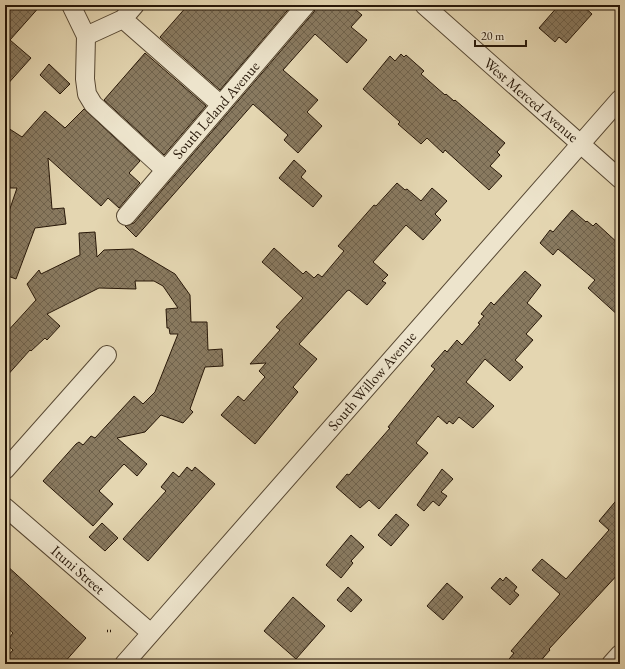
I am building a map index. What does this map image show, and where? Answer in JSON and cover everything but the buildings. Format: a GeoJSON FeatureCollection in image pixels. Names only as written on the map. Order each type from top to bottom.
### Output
{"type":"FeatureCollection","features":[{"type":"Feature","properties":{"kind":"street"},"geometry":{"type":"LineString","coordinates":[[71,5],[86,36],[85,79],[87,94],[93,104],[165,170]]}},
{"type":"Feature","properties":{"kind":"street"},"geometry":{"type":"LineString","coordinates":[[86,36],[123,18],[135,5]]}},
{"type":"Feature","properties":{"kind":"street","name":"South Leland Avenue"},"geometry":{"type":"LineString","coordinates":[[126,216],[306,5]]}},
{"type":"Feature","properties":{"kind":"street","name":"West Merced Avenue"},"geometry":{"type":"LineString","coordinates":[[424,5],[620,179]]}},
{"type":"Feature","properties":{"kind":"street"},"geometry":{"type":"LineString","coordinates":[[123,18],[221,105]]}},
{"type":"Feature","properties":{"kind":"street","name":"South Willow Avenue"},"geometry":{"type":"LineString","coordinates":[[124,664],[620,99]]}},
{"type":"Feature","properties":{"kind":"street"},"geometry":{"type":"LineString","coordinates":[[5,470],[107,354]]}},
{"type":"Feature","properties":{"kind":"street","name":"Ituni Street"},"geometry":{"type":"LineString","coordinates":[[5,507],[151,633]]}},
{"type":"Feature","properties":{"kind":"street"},"geometry":{"type":"LineString","coordinates":[[611,664],[620,654]]}},
{"type":"Feature","properties":{"kind":"path"},"geometry":{"type":"LineString","coordinates":[[107,631],[113,631]]}}]}
